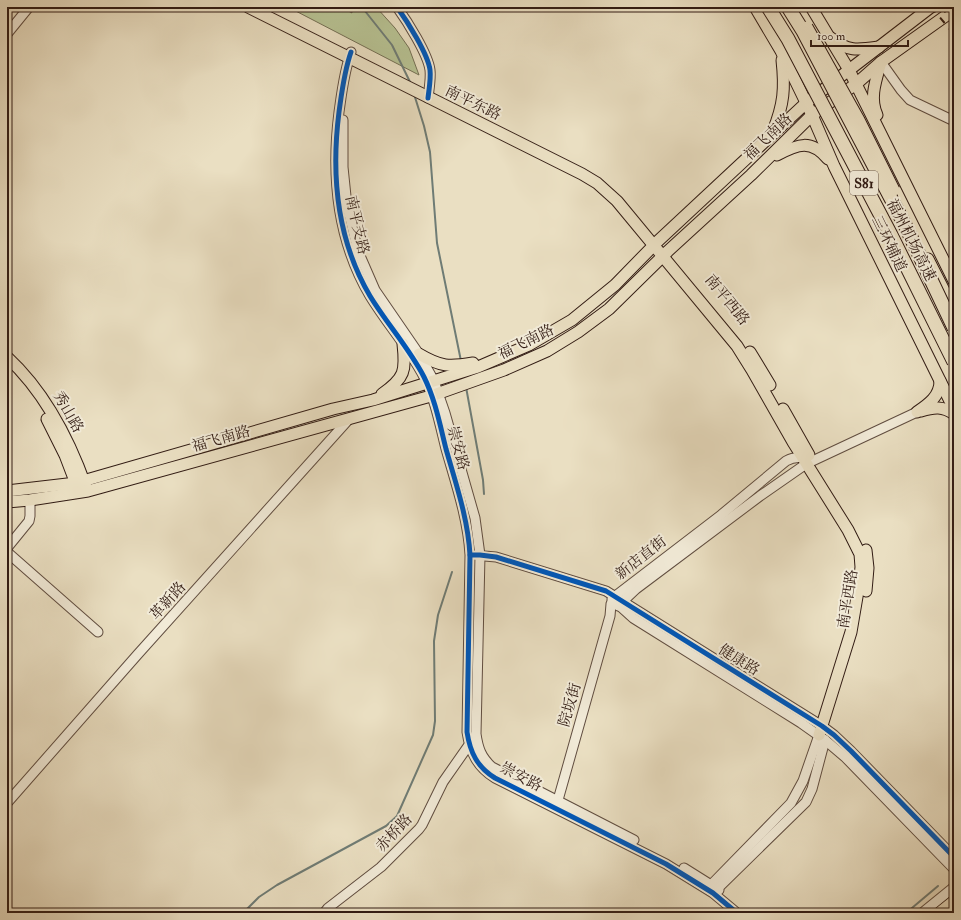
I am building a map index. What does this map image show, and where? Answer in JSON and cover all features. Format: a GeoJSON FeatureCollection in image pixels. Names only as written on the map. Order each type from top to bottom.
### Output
{"type":"FeatureCollection","features":[{"type":"Feature","properties":{"kind":"highway","name":"福州机场高速"},"geometry":{"type":"LineString","coordinates":[[768,7],[788,39],[884,221],[954,362]]}},
{"type":"Feature","properties":{"kind":"highway","name":"福州机场高速"},"geometry":{"type":"LineString","coordinates":[[788,7],[803,31],[906,227],[954,328]]}},
{"type":"Feature","properties":{"kind":"main road","name":"南平东路"},"geometry":{"type":"LineString","coordinates":[[248,7],[425,93],[530,141],[597,176],[621,197],[665,254]]}},
{"type":"Feature","properties":{"kind":"main road","name":"南平东路"},"geometry":{"type":"LineString","coordinates":[[262,7],[352,57]]}},
{"type":"Feature","properties":{"kind":"main road","name":"三环辅道"},"geometry":{"type":"LineString","coordinates":[[754,7],[781,51],[812,115],[834,166],[954,409]]}},
{"type":"Feature","properties":{"kind":"main road"},"geometry":{"type":"LineString","coordinates":[[795,7],[859,120],[954,310]]}},
{"type":"Feature","properties":{"kind":"main road"},"geometry":{"type":"LineString","coordinates":[[811,7],[849,70],[954,281]]}},
{"type":"Feature","properties":{"kind":"main road","name":"福飞南路"},"geometry":{"type":"LineString","coordinates":[[7,491],[82,487],[333,409],[373,400],[430,383],[449,371],[478,365],[500,358],[543,338],[572,320],[615,285],[656,243],[806,103],[931,7]]}},
{"type":"Feature","properties":{"kind":"main road","name":"福飞南路"},"geometry":{"type":"LineString","coordinates":[[7,502],[30,500],[82,487],[435,395],[481,379],[547,351],[578,332],[613,306],[665,254],[751,175],[812,115],[856,84],[881,62],[954,10]]}},
{"type":"Feature","properties":{"kind":"main road"},"geometry":{"type":"LineString","coordinates":[[829,36],[837,43],[849,49],[857,50],[879,47]]}},
{"type":"Feature","properties":{"kind":"main road"},"geometry":{"type":"LineString","coordinates":[[771,135],[782,107],[784,93],[781,51]]}},
{"type":"Feature","properties":{"kind":"main road"},"geometry":{"type":"LineString","coordinates":[[881,62],[874,89],[873,105],[898,158],[907,188]]}},
{"type":"Feature","properties":{"kind":"main road"},"geometry":{"type":"LineString","coordinates":[[751,175],[776,156],[802,144],[814,146],[823,153],[834,166]]}},
{"type":"Feature","properties":{"kind":"main road","name":"南平西路"},"geometry":{"type":"LineString","coordinates":[[665,254],[752,356],[807,461],[860,536],[866,549],[868,562],[866,592],[856,643],[824,733]]}},
{"type":"Feature","properties":{"kind":"main road"},"geometry":{"type":"LineString","coordinates":[[373,400],[392,388],[403,374],[405,360],[403,344]]}},
{"type":"Feature","properties":{"kind":"main road"},"geometry":{"type":"LineString","coordinates":[[419,354],[449,371]]}},
{"type":"Feature","properties":{"kind":"main road","name":"秀山路"},"geometry":{"type":"LineString","coordinates":[[7,357],[31,382],[53,415],[68,442],[82,487]]}},
{"type":"Feature","properties":{"kind":"main road","name":"秀山路"},"geometry":{"type":"LineString","coordinates":[[7,366],[22,382],[44,415],[82,487]]}},
{"type":"Feature","properties":{"kind":"main road"},"geometry":{"type":"LineString","coordinates":[[917,412],[928,404],[936,395],[940,387],[940,381]]}},
{"type":"Feature","properties":{"kind":"main road"},"geometry":{"type":"LineString","coordinates":[[917,412],[931,408],[943,408],[954,414]]}},
{"type":"Feature","properties":{"kind":"main road"},"geometry":{"type":"LineString","coordinates":[[939,913],[954,901]]}},
{"type":"Feature","properties":{"kind":"street"},"geometry":{"type":"LineString","coordinates":[[7,34],[30,7]]}},
{"type":"Feature","properties":{"kind":"street"},"geometry":{"type":"LineString","coordinates":[[397,7],[429,64],[430,74],[425,93]]}},
{"type":"Feature","properties":{"kind":"street","name":"南平支路"},"geometry":{"type":"LineString","coordinates":[[352,57],[342,85],[336,138],[336,184],[342,222],[348,247],[360,277],[375,304],[430,383]]}},
{"type":"Feature","properties":{"kind":"street","name":"南平支路"},"geometry":{"type":"LineString","coordinates":[[352,57],[344,109],[343,137],[344,182],[351,225],[358,251],[372,285],[386,308],[419,354],[430,383]]}},
{"type":"Feature","properties":{"kind":"street"},"geometry":{"type":"LineString","coordinates":[[881,62],[910,100],[954,121]]}},
{"type":"Feature","properties":{"kind":"street","name":"崇安路"},"geometry":{"type":"LineString","coordinates":[[430,383],[471,502],[478,535],[480,555],[476,734],[481,754],[492,767],[669,859],[745,913]]}},
{"type":"Feature","properties":{"kind":"street","name":"崇安路"},"geometry":{"type":"LineString","coordinates":[[435,395],[465,518],[469,543],[467,732],[469,744],[477,762],[495,778],[652,856],[712,889],[737,913]]}},
{"type":"Feature","properties":{"kind":"street","name":"新店直街"},"geometry":{"type":"LineString","coordinates":[[617,601],[636,589],[807,461],[917,412]]}},
{"type":"Feature","properties":{"kind":"street","name":"革新路"},"geometry":{"type":"LineString","coordinates":[[7,803],[143,648],[350,418]]}},
{"type":"Feature","properties":{"kind":"street","name":"新店直街"},"geometry":{"type":"LineString","coordinates":[[610,616],[617,601],[786,462],[795,458],[807,461]]}},
{"type":"Feature","properties":{"kind":"street"},"geometry":{"type":"LineString","coordinates":[[7,548],[29,521],[30,500]]}},
{"type":"Feature","properties":{"kind":"street"},"geometry":{"type":"LineString","coordinates":[[7,552],[98,632]]}},
{"type":"Feature","properties":{"kind":"street","name":"健康路"},"geometry":{"type":"LineString","coordinates":[[470,555],[480,555],[504,560],[606,591],[617,601],[851,751],[954,857]]}},
{"type":"Feature","properties":{"kind":"street","name":"院坂街"},"geometry":{"type":"LineString","coordinates":[[558,800],[610,616]]}},
{"type":"Feature","properties":{"kind":"street","name":"健康路"},"geometry":{"type":"LineString","coordinates":[[824,733],[845,757],[954,869]]}},
{"type":"Feature","properties":{"kind":"street","name":"南平西路"},"geometry":{"type":"LineString","coordinates":[[712,889],[806,802],[812,789],[824,733]]}},
{"type":"Feature","properties":{"kind":"street","name":"赤桥路"},"geometry":{"type":"LineString","coordinates":[[324,913],[328,908],[381,867],[422,825],[443,782],[476,734]]}},
{"type":"Feature","properties":{"kind":"street"},"geometry":{"type":"LineString","coordinates":[[922,913],[954,887]]}},
{"type":"Feature","properties":{"kind":"green space"},"geometry":{"type":"Polygon","coordinates":[[[288,7],[341,7],[352,13],[351,7],[376,7],[395,28],[409,48],[419,75],[288,7]]]}},
{"type":"Feature","properties":{"kind":"waterway"},"geometry":{"type":"LineString","coordinates":[[360,7],[365,11],[392,45],[411,84]]}},
{"type":"Feature","properties":{"kind":"waterway"},"geometry":{"type":"LineString","coordinates":[[414,94],[430,152],[437,243],[461,361]]}},
{"type":"Feature","properties":{"kind":"waterway"},"geometry":{"type":"LineString","coordinates":[[466,387],[483,480],[484,494]]}},
{"type":"Feature","properties":{"kind":"waterway"},"geometry":{"type":"LineString","coordinates":[[243,913],[259,897],[277,885],[386,826],[397,816],[433,735],[435,721],[434,641],[438,615],[452,572]]}},
{"type":"Feature","properties":{"kind":"waterway"},"geometry":{"type":"LineString","coordinates":[[906,913],[938,886]]}},
{"type":"Feature","properties":{"kind":"railway"},"geometry":{"type":"LineString","coordinates":[[931,7],[954,34]]}},
{"type":"Feature","properties":{"kind":"railway"},"geometry":{"type":"LineString","coordinates":[[941,7],[954,22]]}},
{"type":"Feature","properties":{"kind":"cycle path"},"geometry":{"type":"LineString","coordinates":[[397,7],[416,38],[428,63],[430,70],[428,98]]}},
{"type":"Feature","properties":{"kind":"cycle path"},"geometry":{"type":"LineString","coordinates":[[351,52],[344,82],[337,136],[336,159],[339,207],[350,252],[359,275],[370,296],[412,356],[428,385],[437,412],[461,502],[467,528],[470,555],[467,732],[472,752],[483,769],[495,778],[666,864],[713,893],[737,913]]}},
{"type":"Feature","properties":{"kind":"cycle path"},"geometry":{"type":"LineString","coordinates":[[470,555],[496,557],[606,591],[822,726],[834,735],[954,857]]}}]}
